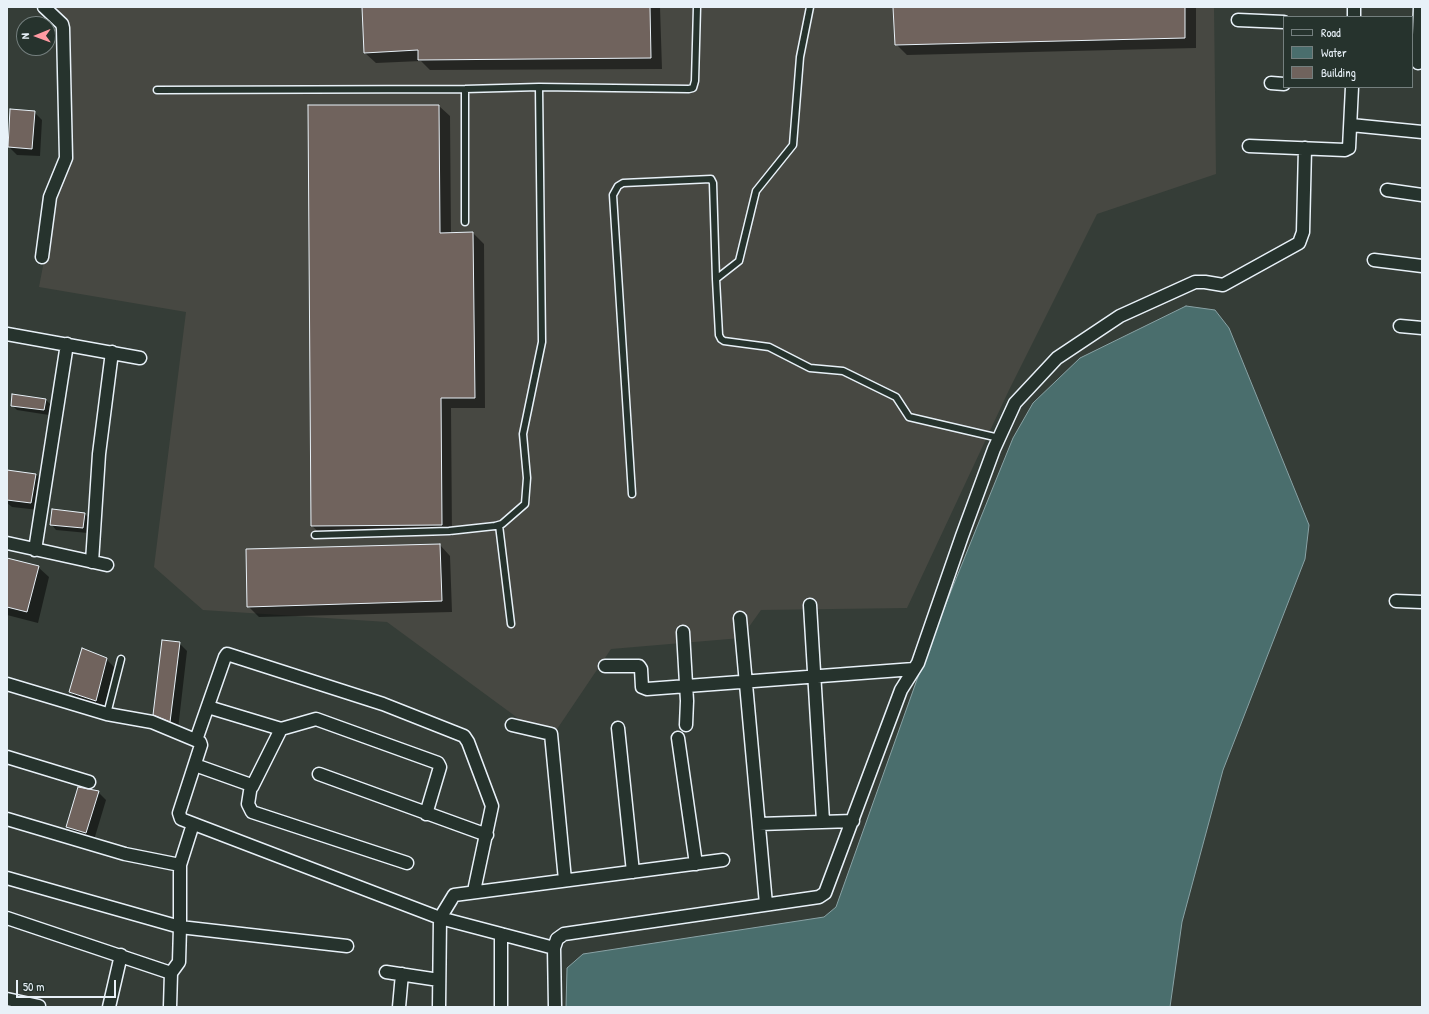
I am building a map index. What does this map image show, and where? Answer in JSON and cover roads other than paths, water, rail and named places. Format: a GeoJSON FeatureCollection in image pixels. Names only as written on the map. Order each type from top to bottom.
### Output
{"type":"FeatureCollection","features":[{"type":"Feature","properties":{"kind":"street"},"geometry":{"type":"LineString","coordinates":[[42,257],[50,197],[66,158],[63,28],[62,24],[44,7]]}},
{"type":"Feature","properties":{"kind":"street"},"geometry":{"type":"LineString","coordinates":[[1418,63],[1420,7]]}},
{"type":"Feature","properties":{"kind":"street"},"geometry":{"type":"LineString","coordinates":[[1238,20],[1283,22]]}},
{"type":"Feature","properties":{"kind":"street"},"geometry":{"type":"LineString","coordinates":[[1271,83],[1283,84]]}},
{"type":"Feature","properties":{"kind":"street"},"geometry":{"type":"LineString","coordinates":[[1249,146],[1345,150],[1349,148],[1352,88]]}},
{"type":"Feature","properties":{"kind":"street"},"geometry":{"type":"LineString","coordinates":[[1351,125],[1422,132]]}},
{"type":"Feature","properties":{"kind":"street"},"geometry":{"type":"LineString","coordinates":[[555,1007],[554,948],[557,939],[564,934],[819,897],[825,893],[900,690],[914,669],[999,438],[1015,403],[1056,358],[1114,320],[1195,282],[1223,285],[1299,243],[1303,232],[1305,148]]}},
{"type":"Feature","properties":{"kind":"street"},"geometry":{"type":"LineString","coordinates":[[1387,190],[1422,195]]}},
{"type":"Feature","properties":{"kind":"street"},"geometry":{"type":"LineString","coordinates":[[1374,260],[1422,266]]}},
{"type":"Feature","properties":{"kind":"street"},"geometry":{"type":"LineString","coordinates":[[1400,326],[1422,328]]}},
{"type":"Feature","properties":{"kind":"street"},"geometry":{"type":"LineString","coordinates":[[7,334],[140,358]]}},
{"type":"Feature","properties":{"kind":"street"},"geometry":{"type":"LineString","coordinates":[[35,550],[67,344]]}},
{"type":"Feature","properties":{"kind":"street"},"geometry":{"type":"LineString","coordinates":[[92,562],[99,454],[112,352]]}},
{"type":"Feature","properties":{"kind":"street"},"geometry":{"type":"LineString","coordinates":[[7,543],[107,565]]}},
{"type":"Feature","properties":{"kind":"street"},"geometry":{"type":"LineString","coordinates":[[1396,601],[1422,602]]}},
{"type":"Feature","properties":{"kind":"street"},"geometry":{"type":"LineString","coordinates":[[810,605],[823,821]]}},
{"type":"Feature","properties":{"kind":"street"},"geometry":{"type":"LineString","coordinates":[[740,618],[766,904]]}},
{"type":"Feature","properties":{"kind":"street"},"geometry":{"type":"LineString","coordinates":[[683,632],[686,686],[686,725]]}},
{"type":"Feature","properties":{"kind":"street"},"geometry":{"type":"LineString","coordinates":[[196,740],[225,657],[231,655],[383,704],[464,736],[468,742],[492,806],[474,891]]}},
{"type":"Feature","properties":{"kind":"street"},"geometry":{"type":"LineString","coordinates":[[605,666],[639,666],[643,689],[914,669]]}},
{"type":"Feature","properties":{"kind":"street"},"geometry":{"type":"LineString","coordinates":[[7,684],[107,714],[152,722],[200,742],[201,745],[179,818],[440,918],[554,948]]}},
{"type":"Feature","properties":{"kind":"street"},"geometry":{"type":"LineString","coordinates":[[208,707],[281,729],[316,719],[438,763],[440,767],[426,814]]}},
{"type":"Feature","properties":{"kind":"street"},"geometry":{"type":"LineString","coordinates":[[512,725],[551,734],[565,880]]}},
{"type":"Feature","properties":{"kind":"street"},"geometry":{"type":"LineString","coordinates":[[618,728],[632,872]]}},
{"type":"Feature","properties":{"kind":"street"},"geometry":{"type":"LineString","coordinates":[[281,729],[248,795],[248,804],[252,812],[407,863]]}},
{"type":"Feature","properties":{"kind":"street"},"geometry":{"type":"LineString","coordinates":[[678,738],[696,864]]}},
{"type":"Feature","properties":{"kind":"street"},"geometry":{"type":"LineString","coordinates":[[7,757],[89,782]]}},
{"type":"Feature","properties":{"kind":"street"},"geometry":{"type":"LineString","coordinates":[[195,765],[248,783],[252,787]]}},
{"type":"Feature","properties":{"kind":"street"},"geometry":{"type":"LineString","coordinates":[[319,774],[487,835]]}},
{"type":"Feature","properties":{"kind":"street"},"geometry":{"type":"LineString","coordinates":[[7,819],[125,854],[180,865]]}},
{"type":"Feature","properties":{"kind":"street"},"geometry":{"type":"LineString","coordinates":[[759,824],[852,821]]}},
{"type":"Feature","properties":{"kind":"street"},"geometry":{"type":"LineString","coordinates":[[170,1007],[171,973],[179,962],[180,865],[193,824]]}},
{"type":"Feature","properties":{"kind":"street"},"geometry":{"type":"LineString","coordinates":[[439,1007],[440,918],[454,895],[474,891],[723,860]]}},
{"type":"Feature","properties":{"kind":"street"},"geometry":{"type":"LineString","coordinates":[[7,878],[180,927],[347,946]]}},
{"type":"Feature","properties":{"kind":"street"},"geometry":{"type":"LineString","coordinates":[[7,918],[171,973]]}},
{"type":"Feature","properties":{"kind":"street"},"geometry":{"type":"LineString","coordinates":[[501,934],[501,1007]]}},
{"type":"Feature","properties":{"kind":"street"},"geometry":{"type":"LineString","coordinates":[[110,1007],[120,955]]}},
{"type":"Feature","properties":{"kind":"street"},"geometry":{"type":"LineString","coordinates":[[386,972],[439,980]]}},
{"type":"Feature","properties":{"kind":"street"},"geometry":{"type":"LineString","coordinates":[[399,1007],[402,974]]}},
{"type":"Feature","properties":{"kind":"street"},"geometry":{"type":"LineString","coordinates":[[7,999],[39,1006]]}},
{"type":"Feature","properties":{"kind":"lane"},"geometry":{"type":"LineString","coordinates":[[157,90],[465,89],[539,87],[693,88],[695,80],[697,7]]}},
{"type":"Feature","properties":{"kind":"lane"},"geometry":{"type":"LineString","coordinates":[[716,279],[739,261],[756,191],[793,145],[800,57],[810,7]]}},
{"type":"Feature","properties":{"kind":"lane"},"geometry":{"type":"LineString","coordinates":[[315,535],[449,531],[499,525],[525,504],[527,478],[523,434],[542,342],[539,87]]}},
{"type":"Feature","properties":{"kind":"lane"},"geometry":{"type":"LineString","coordinates":[[465,89],[465,222]]}},
{"type":"Feature","properties":{"kind":"lane"},"geometry":{"type":"LineString","coordinates":[[632,494],[613,195],[618,186],[623,183],[711,179],[713,183],[719,335],[721,339],[769,347],[810,368],[843,371],[891,393],[896,397],[908,417],[999,438]]}},
{"type":"Feature","properties":{"kind":"lane"},"geometry":{"type":"LineString","coordinates":[[499,525],[511,624]]}},
{"type":"Feature","properties":{"kind":"lane"},"geometry":{"type":"LineString","coordinates":[[107,714],[121,659]]}},
{"type":"Feature","properties":{"kind":"water"},"geometry":{"type":"Polygon","coordinates":[[[1186,306],[1215,310],[1229,328],[1309,525],[1305,559],[1223,770],[1182,922],[1170,1007],[566,1007],[567,968],[583,954],[824,917],[836,907],[930,643],[1013,438],[1033,403],[1080,358],[1186,306]]]}}]}
